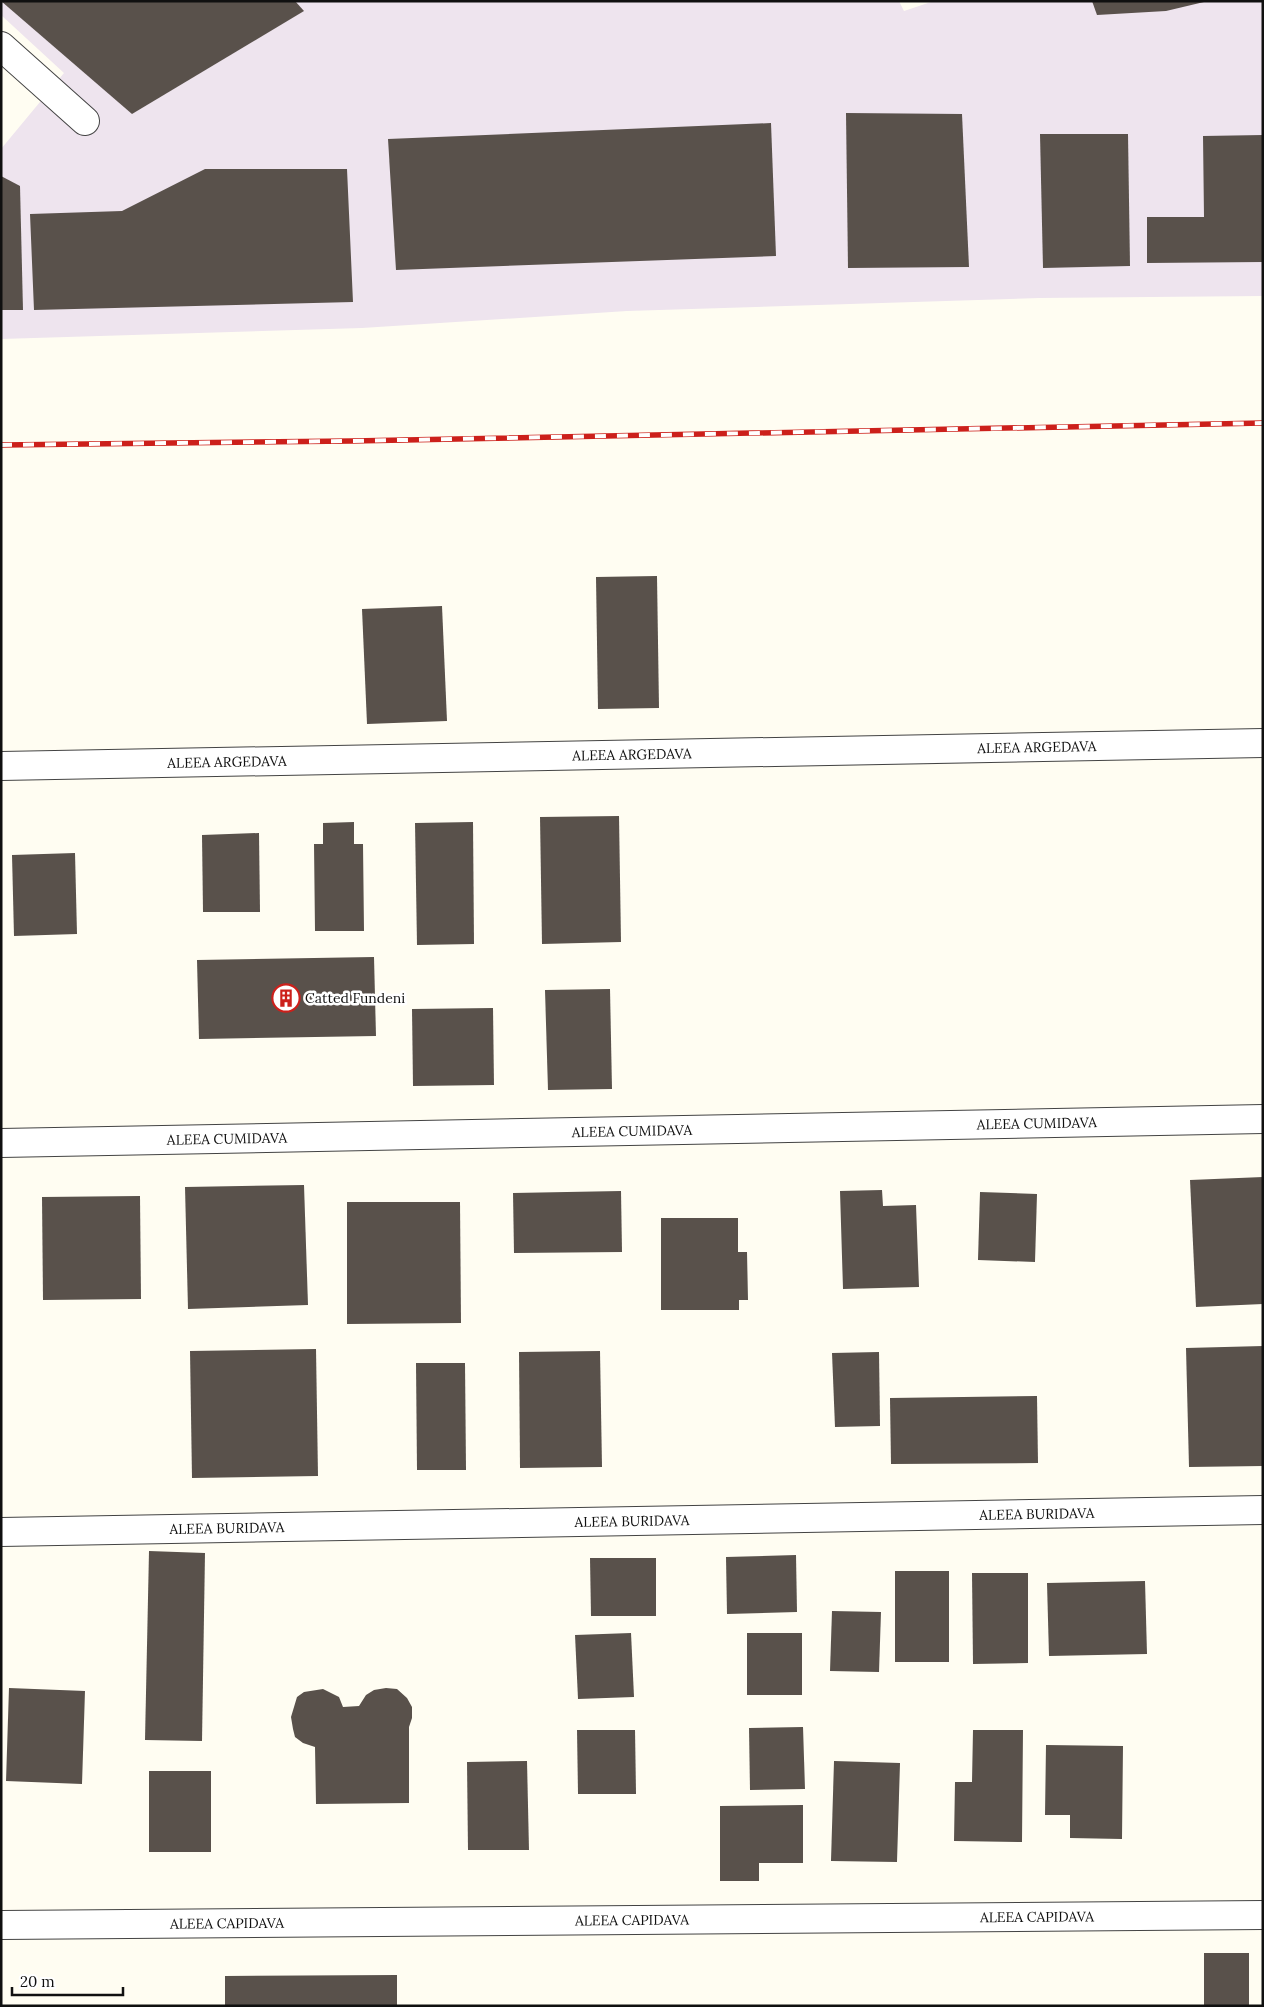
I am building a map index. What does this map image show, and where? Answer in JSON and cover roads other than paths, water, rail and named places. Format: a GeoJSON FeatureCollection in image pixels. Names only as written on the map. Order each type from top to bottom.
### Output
{"type":"FeatureCollection","features":[{"type":"Feature","properties":{"kind":"street"},"geometry":{"type":"LineString","coordinates":[[1,46],[85,121]]}},
{"type":"Feature","properties":{"kind":"street","name":"ALEEA ARGEDAVA"},"geometry":{"type":"LineString","coordinates":[[1,766],[1263,743]]}},
{"type":"Feature","properties":{"kind":"street","name":"ALEEA CUMIDAVA"},"geometry":{"type":"LineString","coordinates":[[1,1143],[1263,1119]]}},
{"type":"Feature","properties":{"kind":"street","name":"ALEEA BURIDAVA"},"geometry":{"type":"LineString","coordinates":[[1,1532],[1263,1510]]}},
{"type":"Feature","properties":{"kind":"street","name":"ALEEA CAPIDAVA"},"geometry":{"type":"LineString","coordinates":[[1,1925],[1263,1915]]}},
{"type":"Feature","properties":{"kind":"railway"},"geometry":{"type":"LineString","coordinates":[[1,445],[352,441],[1263,423]]}},
{"type":"Feature","properties":{"kind":"place","name":"Catted Fundeni"},"geometry":{"type":"Point","coordinates":[286,998]}}]}
